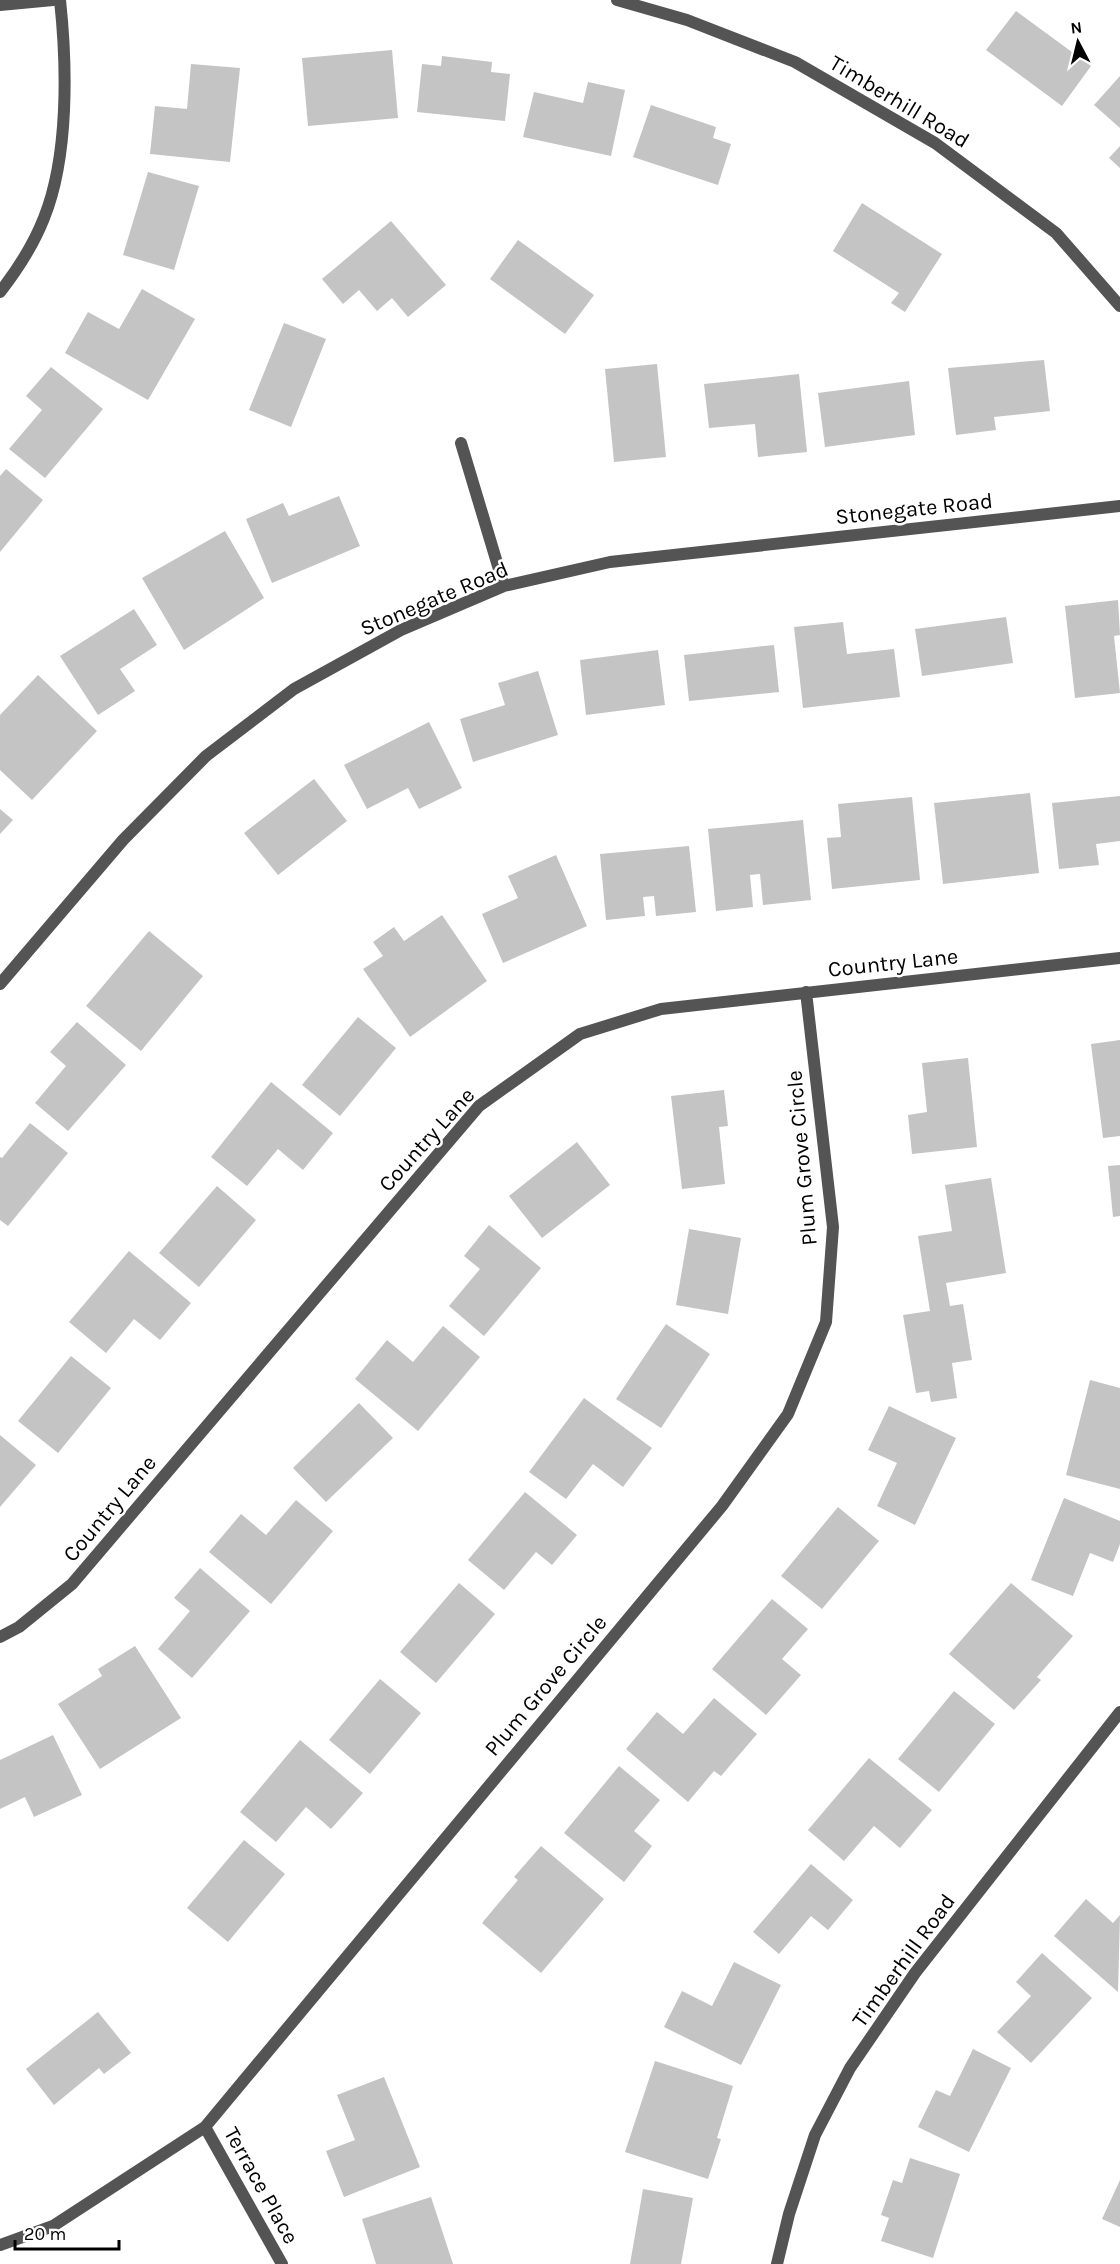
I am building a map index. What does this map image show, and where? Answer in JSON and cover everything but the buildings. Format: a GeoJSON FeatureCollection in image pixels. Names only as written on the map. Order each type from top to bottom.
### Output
{"type":"FeatureCollection","features":[{"type":"Feature","properties":{"kind":"street"},"geometry":{"type":"LineString","coordinates":[[0,5],[53,0]]}},
{"type":"Feature","properties":{"kind":"street"},"geometry":{"type":"LineString","coordinates":[[0,292],[23,262],[45,216],[58,161],[66,61],[60,0]]}},
{"type":"Feature","properties":{"kind":"street","name":"Timberhill Road"},"geometry":{"type":"LineString","coordinates":[[617,0],[687,20],[795,62],[935,143],[1056,233],[1120,306]]}},
{"type":"Feature","properties":{"kind":"street"},"geometry":{"type":"LineString","coordinates":[[461,443],[504,586]]}},
{"type":"Feature","properties":{"kind":"street","name":"Stonegate Road"},"geometry":{"type":"LineString","coordinates":[[0,984],[123,840],[206,756],[294,689],[400,630],[504,586],[610,562],[1120,506]]}},
{"type":"Feature","properties":{"kind":"street","name":"Country Lane"},"geometry":{"type":"LineString","coordinates":[[0,1637],[19,1627],[72,1584],[479,1106],[580,1034],[661,1009],[1120,958]]}},
{"type":"Feature","properties":{"kind":"street","name":"Plum Grove Circle"},"geometry":{"type":"LineString","coordinates":[[0,2245],[53,2226],[205,2127],[722,1506],[788,1414],[826,1322],[833,1227],[806,992]]}},
{"type":"Feature","properties":{"kind":"street","name":"Timberhill Road"},"geometry":{"type":"LineString","coordinates":[[777,2264],[789,2214],[815,2134],[850,2068],[915,1973],[1120,1712]]}},
{"type":"Feature","properties":{"kind":"street","name":"Terrace Place"},"geometry":{"type":"LineString","coordinates":[[205,2127],[282,2264]]}}]}
